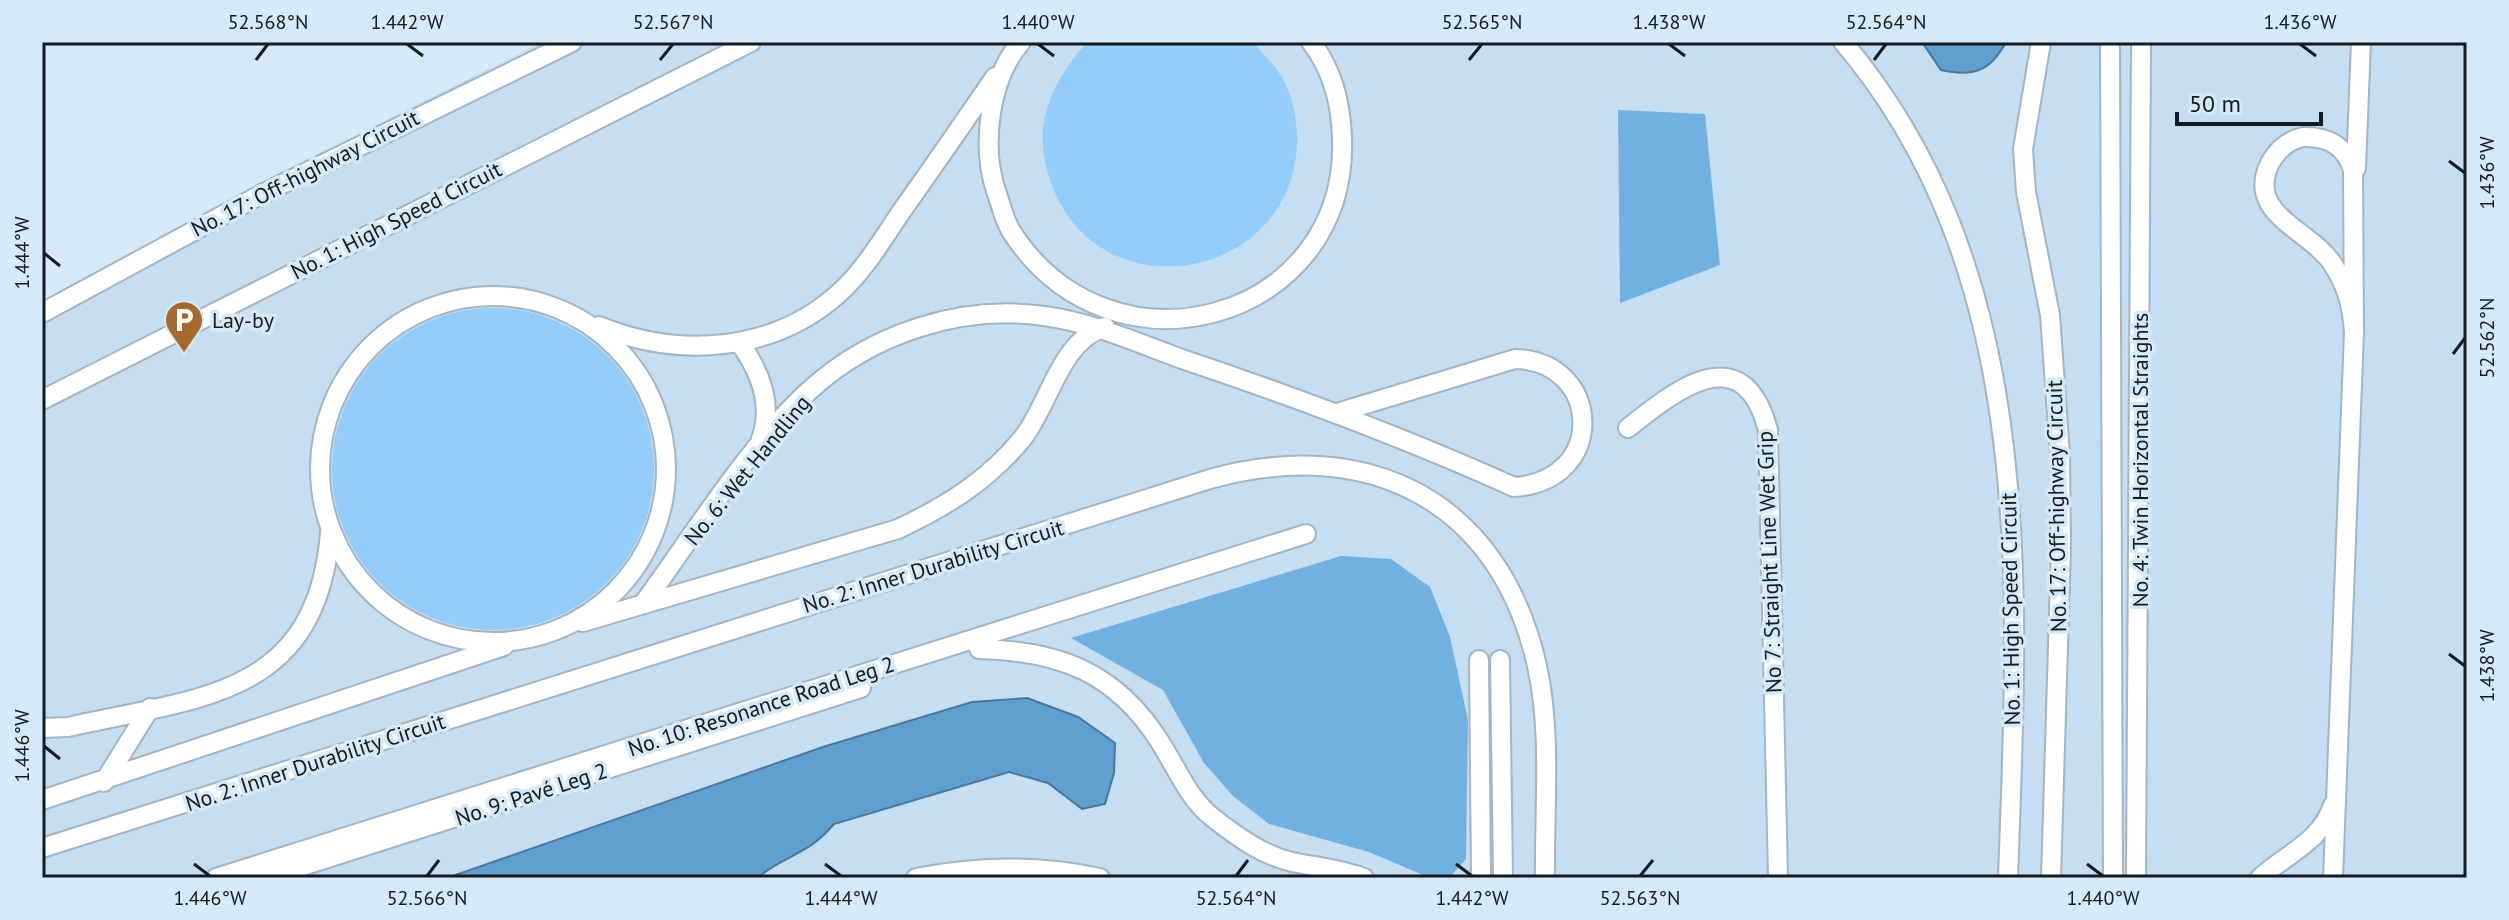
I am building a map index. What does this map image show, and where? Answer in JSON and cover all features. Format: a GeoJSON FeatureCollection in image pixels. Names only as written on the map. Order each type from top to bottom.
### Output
{"type":"FeatureCollection","features":[{"type":"Feature","properties":{"kind":"street","name":"No. 17: Off-highway Circuit"},"geometry":{"type":"LineString","coordinates":[[42,313],[262,194],[572,42]]}},
{"type":"Feature","properties":{"kind":"street","name":"No. 1: High Speed Circuit"},"geometry":{"type":"LineString","coordinates":[[42,400],[751,42]]}},
{"type":"Feature","properties":{"kind":"street"},"geometry":{"type":"LineString","coordinates":[[1017,46],[991,108],[989,170],[1009,229],[1048,277],[1095,307],[1148,320],[1203,317],[1255,297],[1298,263],[1328,216],[1343,163],[1341,108],[1322,56],[1311,42]]}},
{"type":"Feature","properties":{"kind":"street","name":"No. 1: High Speed Circuit"},"geometry":{"type":"LineString","coordinates":[[1843,42],[1884,99],[1935,188],[1956,236],[1987,336],[2012,533],[2015,668],[2008,878]]}},
{"type":"Feature","properties":{"kind":"street","name":"No. 17: Off-highway Circuit"},"geometry":{"type":"LineString","coordinates":[[2041,42],[2023,149],[2026,192],[2050,315],[2060,455],[2061,547],[2051,878]]}},
{"type":"Feature","properties":{"kind":"street","name":"No. 4: Twin Horizontal Straights"},"geometry":{"type":"LineString","coordinates":[[2110,42],[2113,878]]}},
{"type":"Feature","properties":{"kind":"street","name":"No. 4: Twin Horizontal Straights"},"geometry":{"type":"LineString","coordinates":[[2136,878],[2141,42]]}},
{"type":"Feature","properties":{"kind":"street"},"geometry":{"type":"LineString","coordinates":[[2333,878],[2354,332],[2355,191],[2361,42]]}},
{"type":"Feature","properties":{"kind":"street"},"geometry":{"type":"LineString","coordinates":[[514,643],[454,640],[398,616],[357,579],[330,532],[318,478],[324,424],[346,374],[383,333],[431,306],[484,294],[539,300],[632,340],[663,346],[704,347],[739,342],[810,314],[838,294],[865,264],[1017,46]]}},
{"type":"Feature","properties":{"kind":"street"},"geometry":{"type":"LineString","coordinates":[[2354,332],[2347,289],[2325,255],[2272,210],[2266,199],[2264,182],[2279,150],[2296,138],[2312,136],[2332,142],[2347,155],[2355,191]]}},
{"type":"Feature","properties":{"kind":"street","name":"No. 6: Wet Handling"},"geometry":{"type":"LineString","coordinates":[[643,604],[757,449],[809,390],[865,349],[928,324],[984,314],[1044,316],[1097,330],[1148,320]]}},
{"type":"Feature","properties":{"kind":"street"},"geometry":{"type":"LineString","coordinates":[[572,625],[621,588],[646,550],[654,537],[668,478],[660,418],[640,377],[633,364],[589,322]]}},
{"type":"Feature","properties":{"kind":"street"},"geometry":{"type":"LineString","coordinates":[[42,800],[104,782],[514,643],[898,529],[945,507],[987,477],[1024,437],[1080,343],[1097,330],[1340,412],[1514,487],[1536,486],[1565,468],[1577,454],[1583,418],[1574,390],[1548,367],[1531,360],[1515,359],[1340,412]]}},
{"type":"Feature","properties":{"kind":"street"},"geometry":{"type":"LineString","coordinates":[[739,342],[761,371],[767,422],[757,449]]}},
{"type":"Feature","properties":{"kind":"street","name":"No 7: Straight Line Wet Grip"},"geometry":{"type":"LineString","coordinates":[[1628,428],[1675,393],[1712,377],[1739,383],[1754,392],[1762,408],[1768,430],[1778,878]]}},
{"type":"Feature","properties":{"kind":"street","name":"No. 2: Inner Durability Circuit"},"geometry":{"type":"LineString","coordinates":[[42,848],[1136,502],[1239,471],[1287,464],[1349,469],[1402,485],[1449,516],[1490,555],[1517,604],[1538,669],[1543,704],[1545,878]]}},
{"type":"Feature","properties":{"kind":"street"},"geometry":{"type":"LineString","coordinates":[[42,728],[68,727],[225,691],[257,674],[299,635],[317,605],[325,580],[330,532]]}},
{"type":"Feature","properties":{"kind":"street","name":"No. 9: Pavé Leg 2"},"geometry":{"type":"LineString","coordinates":[[265,878],[979,649],[1307,540]]}},
{"type":"Feature","properties":{"kind":"street","name":"No. 10: Resonance Road Leg 2"},"geometry":{"type":"LineString","coordinates":[[216,878],[1307,540]]}},
{"type":"Feature","properties":{"kind":"street"},"geometry":{"type":"LineString","coordinates":[[979,649],[1023,651],[1087,670],[1143,717],[1184,784],[1208,815],[1259,849],[1289,861],[1364,878]]}},
{"type":"Feature","properties":{"kind":"street"},"geometry":{"type":"LineString","coordinates":[[1479,660],[1481,878]]}},
{"type":"Feature","properties":{"kind":"street"},"geometry":{"type":"LineString","coordinates":[[1500,660],[1503,878]]}},
{"type":"Feature","properties":{"kind":"street"},"geometry":{"type":"LineString","coordinates":[[104,782],[150,708]]}},
{"type":"Feature","properties":{"kind":"street"},"geometry":{"type":"LineString","coordinates":[[2260,878],[2309,842],[2327,820],[2332,808],[2338,751]]}},
{"type":"Feature","properties":{"kind":"street"},"geometry":{"type":"LineString","coordinates":[[916,878],[1021,868],[1054,869],[1100,878]]}},
{"type":"Feature","properties":{"kind":"shaded area"},"geometry":{"type":"Polygon","coordinates":[[[542,42],[2467,42],[2467,878],[42,878],[42,312],[372,127],[542,42]]]}},
{"type":"Feature","properties":{"kind":"shaded area"},"geometry":{"type":"Polygon","coordinates":[[[1087,42],[1254,43],[1285,83],[1296,119],[1297,134],[1289,184],[1267,223],[1233,250],[1193,264],[1150,265],[1109,252],[1074,224],[1050,180],[1043,141],[1044,123],[1054,89],[1087,42]]]}},
{"type":"Feature","properties":{"kind":"shaded area"},"geometry":{"type":"Polygon","coordinates":[[[1922,42],[2006,42],[1987,66],[1962,73],[1941,70],[1922,42]]]}},
{"type":"Feature","properties":{"kind":"shaded area"},"geometry":{"type":"Polygon","coordinates":[[[1618,110],[1705,114],[1720,265],[1620,303],[1618,110]]]}},
{"type":"Feature","properties":{"kind":"shaded area"},"geometry":{"type":"Polygon","coordinates":[[[493,308],[524,311],[555,320],[582,335],[607,355],[627,380],[642,407],[651,438],[654,469],[651,500],[642,531],[627,558],[607,583],[582,603],[555,618],[524,627],[493,630],[462,627],[431,618],[404,603],[379,583],[359,558],[344,531],[335,500],[332,469],[335,438],[344,407],[359,380],[379,355],[404,335],[431,320],[462,311],[493,308]]]}},
{"type":"Feature","properties":{"kind":"shaded area"},"geometry":{"type":"Polygon","coordinates":[[[1341,556],[1391,559],[1430,587],[1450,637],[1468,720],[1466,859],[1449,878],[1430,878],[1369,852],[1269,824],[1233,796],[1204,763],[1163,690],[1071,638],[1341,556]]]}},
{"type":"Feature","properties":{"kind":"shaded area"},"geometry":{"type":"Polygon","coordinates":[[[1027,698],[1078,717],[1115,743],[1114,773],[1105,804],[1082,809],[1048,783],[1009,772],[834,824],[815,843],[757,878],[447,878],[823,747],[972,702],[1027,698]]]}},
{"type":"Feature","properties":{"kind":"place","name":"Lay-by"},"geometry":{"type":"Point","coordinates":[184,354]}}]}
